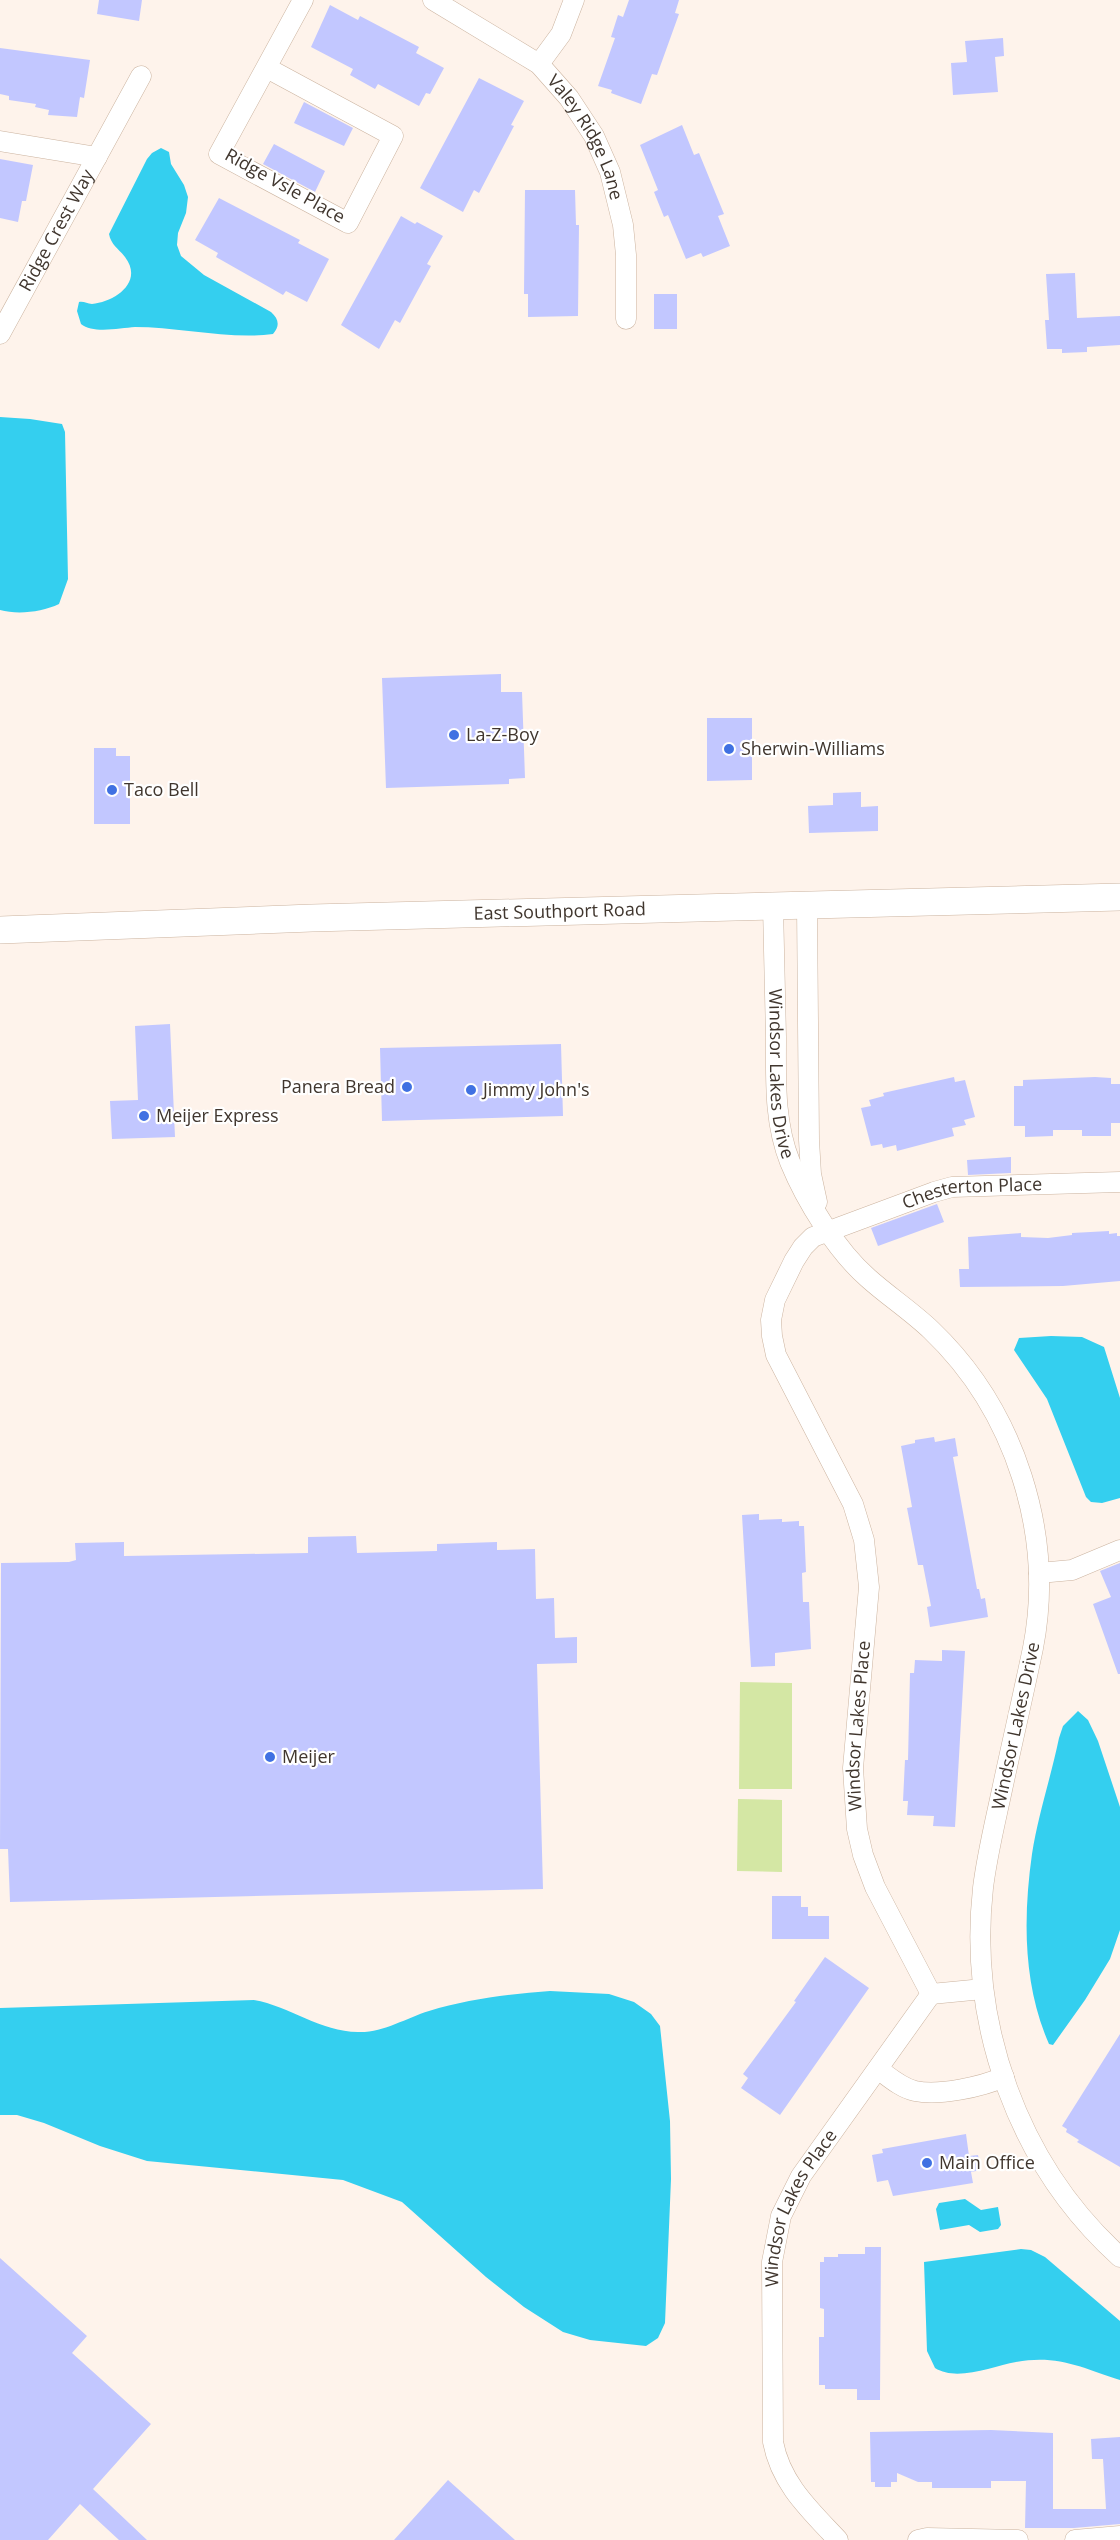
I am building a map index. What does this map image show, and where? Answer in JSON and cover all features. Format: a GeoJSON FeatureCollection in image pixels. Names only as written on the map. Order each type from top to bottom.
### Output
{"type":"FeatureCollection","features":[{"type":"Feature","properties":{"kind":"main road","name":"East Southport Road"},"geometry":{"type":"LineString","coordinates":[[0,930],[312,918],[1120,897]]}},
{"type":"Feature","properties":{"kind":"street","name":"Ridge Vsle Place"},"geometry":{"type":"LineString","coordinates":[[267,68],[393,136],[348,223],[219,154],[303,0]]}},
{"type":"Feature","properties":{"kind":"street","name":"Valey Ridge Lane"},"geometry":{"type":"LineString","coordinates":[[433,0],[453,5],[539,64],[569,98],[594,136],[610,172],[623,225],[626,255],[626,319]]}},
{"type":"Feature","properties":{"kind":"street"},"geometry":{"type":"LineString","coordinates":[[539,64],[561,34],[574,0]]}},
{"type":"Feature","properties":{"kind":"street","name":"Ridge Crest Way"},"geometry":{"type":"LineString","coordinates":[[0,334],[141,76]]}},
{"type":"Feature","properties":{"kind":"street","name":"Ridge Crest Way"},"geometry":{"type":"LineString","coordinates":[[0,141],[97,157]]}},
{"type":"Feature","properties":{"kind":"street","name":"Windsor Lakes Drive"},"geometry":{"type":"LineString","coordinates":[[807,905],[811,1174],[819,1207],[828,1230]]}},
{"type":"Feature","properties":{"kind":"street","name":"Windsor Lakes Drive"},"geometry":{"type":"LineString","coordinates":[[773,906],[777,1112],[790,1162],[802,1189],[854,1265],[929,1328],[953,1353],[979,1386],[1004,1430],[1023,1480],[1034,1523],[1039,1573],[1035,1638],[986,1868],[981,1925],[983,1989],[994,2046],[1004,2077],[1022,2123],[1039,2156],[1071,2204],[1118,2248]]}},
{"type":"Feature","properties":{"kind":"street","name":"Chesterton Place"},"geometry":{"type":"LineString","coordinates":[[828,1230],[952,1187],[1120,1182]]}},
{"type":"Feature","properties":{"kind":"street","name":"Windsor Lakes Place"},"geometry":{"type":"LineString","coordinates":[[828,1230],[813,1237],[803,1247],[788,1273],[773,1306],[771,1336],[776,1355],[853,1504],[864,1540],[869,1587],[853,1768],[857,1829],[866,1866],[875,1887],[931,1994],[798,2180],[782,2216],[772,2262],[771,2429],[774,2450],[782,2473],[796,2495],[838,2540]]}},
{"type":"Feature","properties":{"kind":"street"},"geometry":{"type":"LineString","coordinates":[[1039,1573],[1071,1570],[1120,1550]]}},
{"type":"Feature","properties":{"kind":"street"},"geometry":{"type":"LineString","coordinates":[[931,1994],[983,1989]]}},
{"type":"Feature","properties":{"kind":"street"},"geometry":{"type":"LineString","coordinates":[[878,2069],[901,2085],[918,2091],[970,2089],[1004,2077]]}},
{"type":"Feature","properties":{"kind":"street"},"geometry":{"type":"LineString","coordinates":[[1075,2540],[1120,2536]]}},
{"type":"Feature","properties":{"kind":"street"},"geometry":{"type":"LineString","coordinates":[[918,2540],[927,2538],[1018,2540]]}},
{"type":"Feature","properties":{"kind":"green space"},"geometry":{"type":"Polygon","coordinates":[[[740,1682],[792,1683],[792,1789],[739,1789],[740,1682]]]}},
{"type":"Feature","properties":{"kind":"green space"},"geometry":{"type":"Polygon","coordinates":[[[738,1799],[782,1800],[782,1872],[737,1871],[738,1799]]]}},
{"type":"Feature","properties":{"kind":"water"},"geometry":{"type":"Polygon","coordinates":[[[161,148],[169,152],[171,164],[184,185],[188,197],[186,213],[178,233],[177,245],[181,256],[204,275],[271,312],[278,323],[273,334],[240,335],[135,327],[99,330],[81,324],[77,311],[79,302],[92,304],[110,299],[118,295],[129,282],[130,266],[113,244],[109,234],[147,159],[161,148]]]}},
{"type":"Feature","properties":{"kind":"water"},"geometry":{"type":"Polygon","coordinates":[[[0,417],[62,424],[65,432],[68,579],[59,604],[38,611],[0,610],[0,417]]]}},
{"type":"Feature","properties":{"kind":"water"},"geometry":{"type":"Polygon","coordinates":[[[1082,1337],[1104,1347],[1120,1398],[1120,1498],[1102,1503],[1091,1502],[1086,1497],[1047,1399],[1014,1350],[1019,1338],[1082,1337]]]}},
{"type":"Feature","properties":{"kind":"water"},"geometry":{"type":"Polygon","coordinates":[[[1078,1711],[1088,1720],[1098,1741],[1120,1807],[1120,1930],[1110,1959],[1085,2000],[1053,2045],[1049,2044],[1040,2022],[1034,1998],[1027,1951],[1027,1902],[1032,1854],[1059,1738],[1063,1726],[1078,1711]]]}},
{"type":"Feature","properties":{"kind":"water"},"geometry":{"type":"Polygon","coordinates":[[[550,1991],[609,1994],[634,2002],[651,2014],[660,2026],[670,2121],[671,2179],[665,2323],[658,2338],[646,2346],[590,2340],[563,2332],[524,2307],[486,2277],[402,2202],[343,2180],[147,2161],[100,2146],[44,2123],[17,2115],[0,2115],[0,2008],[254,2000],[331,2028],[367,2032],[459,2003],[504,1995],[550,1991]]]}},
{"type":"Feature","properties":{"kind":"water"},"geometry":{"type":"Polygon","coordinates":[[[965,2199],[981,2210],[998,2207],[1001,2225],[998,2229],[980,2232],[969,2225],[940,2230],[936,2209],[939,2203],[965,2199]]]}},
{"type":"Feature","properties":{"kind":"water"},"geometry":{"type":"Polygon","coordinates":[[[1021,2249],[1031,2250],[1045,2257],[1120,2321],[1120,2380],[1082,2367],[1044,2360],[1016,2362],[975,2372],[954,2374],[935,2368],[927,2351],[924,2262],[1021,2249]]]}},
{"type":"Feature","properties":{"kind":"building"},"geometry":{"type":"Polygon","coordinates":[[[99,0],[142,0],[139,21],[97,14],[99,0]]]}},
{"type":"Feature","properties":{"kind":"building"},"geometry":{"type":"Polygon","coordinates":[[[629,0],[679,0],[675,13],[679,14],[657,75],[652,74],[641,104],[598,86],[615,38],[611,37],[618,15],[623,17],[629,0]]]}},
{"type":"Feature","properties":{"kind":"building"},"geometry":{"type":"Polygon","coordinates":[[[330,5],[358,20],[360,16],[419,47],[416,53],[444,68],[430,94],[426,93],[419,106],[378,84],[375,89],[350,75],[353,69],[311,47],[330,5]]]}},
{"type":"Feature","properties":{"kind":"building"},"geometry":{"type":"Polygon","coordinates":[[[1003,38],[1004,56],[995,57],[998,92],[953,95],[951,63],[967,62],[965,41],[1003,38]]]}},
{"type":"Feature","properties":{"kind":"building"},"geometry":{"type":"Polygon","coordinates":[[[0,48],[90,60],[84,98],[80,97],[77,117],[48,115],[49,110],[35,107],[36,104],[9,100],[9,96],[0,94],[0,48]]]}},
{"type":"Feature","properties":{"kind":"building"},"geometry":{"type":"Polygon","coordinates":[[[479,78],[524,101],[511,125],[514,126],[479,193],[474,190],[463,212],[420,188],[479,78]]]}},
{"type":"Feature","properties":{"kind":"building"},"geometry":{"type":"Polygon","coordinates":[[[304,102],[353,128],[344,146],[294,123],[304,102]]]}},
{"type":"Feature","properties":{"kind":"building"},"geometry":{"type":"Polygon","coordinates":[[[682,125],[694,155],[699,153],[724,214],[718,216],[730,246],[703,257],[701,253],[686,259],[668,215],[664,217],[654,192],[658,190],[640,145],[682,125]]]}},
{"type":"Feature","properties":{"kind":"building"},"geometry":{"type":"Polygon","coordinates":[[[274,144],[325,171],[315,192],[263,164],[274,144]]]}},
{"type":"Feature","properties":{"kind":"building"},"geometry":{"type":"Polygon","coordinates":[[[0,159],[33,165],[26,201],[22,201],[18,222],[0,218],[0,159]]]}},
{"type":"Feature","properties":{"kind":"building"},"geometry":{"type":"Polygon","coordinates":[[[525,190],[575,190],[576,225],[579,225],[578,316],[528,317],[528,294],[524,294],[525,190]]]}},
{"type":"Feature","properties":{"kind":"building"},"geometry":{"type":"Polygon","coordinates":[[[219,198],[300,240],[298,243],[329,259],[307,302],[286,291],[283,295],[216,257],[218,253],[195,240],[219,198]]]}},
{"type":"Feature","properties":{"kind":"building"},"geometry":{"type":"Polygon","coordinates":[[[401,216],[443,236],[427,264],[431,266],[400,323],[395,320],[379,349],[341,325],[401,216]]]}},
{"type":"Feature","properties":{"kind":"building"},"geometry":{"type":"Polygon","coordinates":[[[1075,273],[1077,318],[1120,316],[1120,345],[1087,347],[1087,352],[1062,353],[1062,349],[1047,349],[1045,320],[1049,320],[1046,274],[1075,273]]]}},
{"type":"Feature","properties":{"kind":"building"},"geometry":{"type":"Polygon","coordinates":[[[654,294],[677,294],[677,329],[654,329],[654,294]]]}},
{"type":"Feature","properties":{"kind":"building","name":"La-Z-Boy"},"geometry":{"type":"Polygon","coordinates":[[[501,674],[501,692],[522,692],[525,778],[509,779],[509,784],[386,788],[382,678],[501,674]]]}},
{"type":"Feature","properties":{"kind":"building","name":"Sherwin-Williams"},"geometry":{"type":"Polygon","coordinates":[[[707,718],[752,718],[752,780],[707,781],[707,718]]]}},
{"type":"Feature","properties":{"kind":"building","name":"Taco Bell"},"geometry":{"type":"Polygon","coordinates":[[[94,748],[116,748],[116,756],[130,756],[130,824],[94,824],[94,748]]]}},
{"type":"Feature","properties":{"kind":"building"},"geometry":{"type":"Polygon","coordinates":[[[861,792],[861,807],[878,806],[878,831],[809,833],[808,806],[833,805],[833,793],[861,792]]]}},
{"type":"Feature","properties":{"kind":"building"},"geometry":{"type":"Polygon","coordinates":[[[170,1024],[175,1137],[112,1139],[110,1101],[138,1100],[135,1026],[170,1024]]]}},
{"type":"Feature","properties":{"kind":"building"},"geometry":{"type":"Polygon","coordinates":[[[561,1044],[563,1116],[382,1121],[380,1048],[561,1044]]]}},
{"type":"Feature","properties":{"kind":"building"},"geometry":{"type":"Polygon","coordinates":[[[954,1077],[955,1082],[965,1080],[975,1117],[964,1120],[966,1125],[952,1128],[954,1136],[897,1151],[896,1145],[883,1148],[882,1144],[871,1146],[861,1108],[871,1106],[869,1100],[884,1096],[883,1093],[954,1077]]]}},
{"type":"Feature","properties":{"kind":"building"},"geometry":{"type":"Polygon","coordinates":[[[1111,1078],[1111,1084],[1120,1084],[1120,1123],[1111,1123],[1111,1136],[1082,1136],[1082,1130],[1053,1130],[1053,1136],[1025,1137],[1025,1126],[1014,1126],[1014,1086],[1023,1086],[1023,1080],[1111,1078]]]}},
{"type":"Feature","properties":{"kind":"building"},"geometry":{"type":"Polygon","coordinates":[[[1011,1157],[1011,1173],[968,1175],[967,1160],[1011,1157]]]}},
{"type":"Feature","properties":{"kind":"building"},"geometry":{"type":"Polygon","coordinates":[[[937,1204],[944,1222],[878,1246],[871,1228],[937,1204]]]}},
{"type":"Feature","properties":{"kind":"building"},"geometry":{"type":"Polygon","coordinates":[[[1109,1231],[1109,1234],[1117,1233],[1117,1236],[1120,1236],[1120,1281],[1063,1286],[960,1287],[959,1269],[969,1269],[968,1237],[1021,1233],[1021,1237],[1048,1238],[1072,1235],[1072,1233],[1109,1231]]]}},
{"type":"Feature","properties":{"kind":"building"},"geometry":{"type":"Polygon","coordinates":[[[934,1437],[935,1442],[955,1438],[958,1456],[953,1457],[977,1589],[979,1589],[981,1599],[985,1598],[988,1617],[930,1627],[927,1607],[931,1606],[923,1565],[918,1565],[907,1508],[912,1507],[901,1446],[915,1443],[915,1440],[934,1437]]]}},
{"type":"Feature","properties":{"kind":"building"},"geometry":{"type":"Polygon","coordinates":[[[759,1514],[759,1520],[799,1521],[799,1526],[804,1526],[806,1572],[802,1573],[803,1602],[809,1602],[811,1649],[775,1653],[775,1666],[751,1667],[742,1515],[759,1514]]]}},
{"type":"Feature","properties":{"kind":"building","name":"Meijer"},"geometry":{"type":"Polygon","coordinates":[[[356,1536],[357,1553],[437,1551],[437,1544],[497,1542],[497,1550],[535,1549],[536,1599],[554,1598],[555,1638],[577,1637],[577,1663],[537,1664],[543,1889],[10,1902],[8,1849],[0,1849],[1,1563],[69,1562],[76,1560],[75,1543],[124,1542],[124,1556],[308,1553],[308,1537],[356,1536]]]}},
{"type":"Feature","properties":{"kind":"building"},"geometry":{"type":"Polygon","coordinates":[[[1120,1563],[1120,1674],[1118,1674],[1093,1604],[1111,1597],[1100,1571],[1120,1563]]]}},
{"type":"Feature","properties":{"kind":"building"},"geometry":{"type":"Polygon","coordinates":[[[942,1650],[965,1651],[955,1827],[933,1826],[934,1816],[907,1815],[908,1801],[903,1801],[905,1760],[908,1760],[910,1673],[914,1673],[915,1660],[942,1661],[942,1650]]]}},
{"type":"Feature","properties":{"kind":"building"},"geometry":{"type":"Polygon","coordinates":[[[772,1896],[801,1896],[801,1907],[808,1907],[808,1916],[829,1916],[829,1939],[772,1939],[772,1896]]]}},
{"type":"Feature","properties":{"kind":"building"},"geometry":{"type":"Polygon","coordinates":[[[825,1957],[869,1988],[780,2115],[741,2088],[748,2078],[743,2074],[796,2002],[794,2001],[825,1957]]]}},
{"type":"Feature","properties":{"kind":"building"},"geometry":{"type":"Polygon","coordinates":[[[1120,2034],[1120,2167],[1077,2142],[1079,2140],[1066,2132],[1067,2129],[1062,2126],[1120,2034]]]}},
{"type":"Feature","properties":{"kind":"building","name":"Main Office"},"geometry":{"type":"Polygon","coordinates":[[[966,2134],[969,2156],[978,2155],[981,2170],[971,2172],[973,2183],[893,2196],[888,2180],[877,2182],[872,2155],[883,2153],[882,2149],[966,2134]]]}},
{"type":"Feature","properties":{"kind":"building"},"geometry":{"type":"Polygon","coordinates":[[[865,2247],[881,2247],[880,2400],[857,2400],[857,2389],[825,2389],[825,2385],[819,2385],[819,2337],[824,2337],[824,2309],[820,2308],[820,2262],[824,2262],[824,2257],[838,2257],[838,2254],[865,2254],[865,2247]]]}},
{"type":"Feature","properties":{"kind":"building"},"geometry":{"type":"Polygon","coordinates":[[[0,2258],[87,2336],[72,2353],[151,2424],[93,2489],[147,2540],[119,2540],[80,2504],[48,2540],[0,2540],[0,2258]]]}},
{"type":"Feature","properties":{"kind":"building"},"geometry":{"type":"Polygon","coordinates":[[[991,2430],[1053,2433],[1053,2509],[1106,2509],[1103,2459],[1092,2459],[1091,2439],[1120,2437],[1120,2524],[1074,2528],[1025,2528],[1026,2481],[991,2481],[991,2488],[932,2488],[932,2482],[918,2482],[897,2473],[897,2482],[891,2482],[891,2487],[875,2487],[875,2482],[871,2482],[870,2432],[991,2430]]]}},
{"type":"Feature","properties":{"kind":"building"},"geometry":{"type":"Polygon","coordinates":[[[448,2480],[515,2540],[394,2540],[448,2480]]]}},
{"type":"Feature","properties":{"kind":"place","name":"La-Z-Boy"},"geometry":{"type":"Point","coordinates":[454,735]}},
{"type":"Feature","properties":{"kind":"place","name":"Sherwin-Williams"},"geometry":{"type":"Point","coordinates":[729,749]}},
{"type":"Feature","properties":{"kind":"place","name":"Taco Bell"},"geometry":{"type":"Point","coordinates":[112,790]}},
{"type":"Feature","properties":{"kind":"place","name":"Panera Bread"},"geometry":{"type":"Point","coordinates":[407,1087]}},
{"type":"Feature","properties":{"kind":"place","name":"Jimmy John's"},"geometry":{"type":"Point","coordinates":[471,1090]}},
{"type":"Feature","properties":{"kind":"place","name":"Meijer Express"},"geometry":{"type":"Point","coordinates":[144,1116]}},
{"type":"Feature","properties":{"kind":"place","name":"Meijer"},"geometry":{"type":"Point","coordinates":[270,1757]}},
{"type":"Feature","properties":{"kind":"place","name":"Main Office"},"geometry":{"type":"Point","coordinates":[927,2163]}}]}
